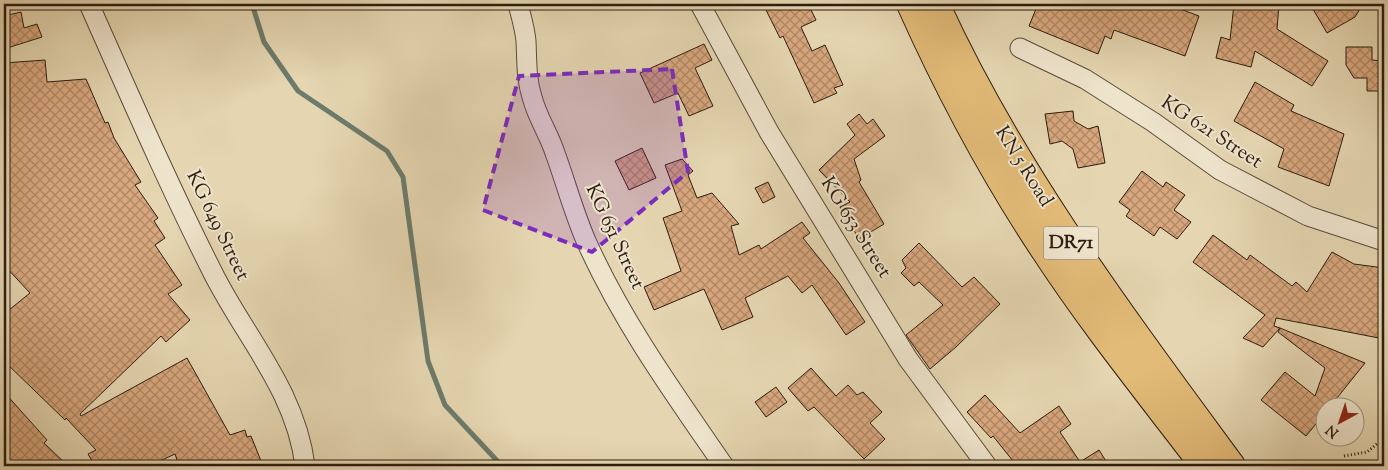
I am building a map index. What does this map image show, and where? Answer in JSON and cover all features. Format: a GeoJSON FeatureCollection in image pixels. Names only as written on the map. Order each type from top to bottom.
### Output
{"type":"FeatureCollection","features":[{"type":"Feature","properties":{"kind":"main road","name":"KN 5 Road"},"geometry":{"type":"LineString","coordinates":[[911,4],[968,122],[1044,249],[1074,293],[1205,466]]}},
{"type":"Feature","properties":{"kind":"main road","name":"KN 5 Road"},"geometry":{"type":"LineString","coordinates":[[935,4],[990,114],[1060,227],[1096,282],[1231,466]]}},
{"type":"Feature","properties":{"kind":"street","name":"KG 649 Street"},"geometry":{"type":"LineString","coordinates":[[89,4],[214,275],[281,386],[303,450],[305,466]]}},
{"type":"Feature","properties":{"kind":"street","name":"KG 651 Street"},"geometry":{"type":"LineString","coordinates":[[518,4],[526,40],[527,79],[532,100],[555,152],[569,197],[587,242],[601,273],[635,332],[667,384],[724,466]]}},
{"type":"Feature","properties":{"kind":"street","name":"KG 653 Street"},"geometry":{"type":"LineString","coordinates":[[700,4],[769,132],[908,360],[987,466]]}},
{"type":"Feature","properties":{"kind":"street","name":"KG 621 Street"},"geometry":{"type":"LineString","coordinates":[[1020,48],[1085,79],[1153,122],[1220,170],[1308,216],[1384,241]]}},
{"type":"Feature","properties":{"kind":"path"},"geometry":{"type":"LineString","coordinates":[[1344,456],[1367,452],[1384,438]]}},
{"type":"Feature","properties":{"kind":"highlighted area"},"geometry":{"type":"Polygon","coordinates":[[[672,69],[688,172],[592,252],[483,210],[519,76],[672,69]]]}},
{"type":"Feature","properties":{"kind":"building"},"geometry":{"type":"Polygon","coordinates":[[[763,4],[808,4],[816,20],[801,27],[812,51],[825,45],[843,85],[834,88],[837,93],[814,103],[783,36],[780,38],[763,4]]]}},
{"type":"Feature","properties":{"kind":"building"},"geometry":{"type":"Polygon","coordinates":[[[1038,4],[1167,4],[1199,16],[1185,56],[1114,30],[1111,39],[1105,36],[1098,54],[1029,26],[1038,4]]]}},
{"type":"Feature","properties":{"kind":"building"},"geometry":{"type":"Polygon","coordinates":[[[1234,4],[1279,4],[1277,29],[1328,61],[1312,86],[1255,51],[1251,67],[1216,58],[1221,37],[1230,40],[1234,4]]]}},
{"type":"Feature","properties":{"kind":"building"},"geometry":{"type":"Polygon","coordinates":[[[1310,4],[1363,4],[1355,17],[1327,33],[1310,4]]]}},
{"type":"Feature","properties":{"kind":"building"},"geometry":{"type":"Polygon","coordinates":[[[21,12],[24,28],[37,24],[42,37],[4,49],[4,16],[21,12]]]}},
{"type":"Feature","properties":{"kind":"building"},"geometry":{"type":"Polygon","coordinates":[[[704,44],[712,60],[695,68],[713,106],[689,116],[678,93],[654,103],[640,73],[704,44]]]}},
{"type":"Feature","properties":{"kind":"building"},"geometry":{"type":"Polygon","coordinates":[[[1346,47],[1372,47],[1372,60],[1384,61],[1384,91],[1367,91],[1367,78],[1354,78],[1346,65],[1346,47]]]}},
{"type":"Feature","properties":{"kind":"building"},"geometry":{"type":"Polygon","coordinates":[[[45,60],[47,82],[86,79],[105,123],[108,122],[114,138],[141,182],[135,185],[158,218],[154,221],[165,238],[155,245],[182,285],[168,294],[190,320],[166,342],[161,336],[80,414],[81,416],[187,358],[230,435],[245,430],[247,437],[251,436],[263,466],[179,466],[175,454],[149,466],[95,466],[88,454],[96,450],[66,418],[65,420],[4,361],[4,314],[30,293],[4,265],[4,114],[9,113],[4,63],[45,60]]]}},
{"type":"Feature","properties":{"kind":"building"},"geometry":{"type":"Polygon","coordinates":[[[1255,82],[1294,105],[1291,111],[1344,134],[1329,186],[1278,167],[1284,149],[1234,121],[1255,82]]]}},
{"type":"Feature","properties":{"kind":"building"},"geometry":{"type":"Polygon","coordinates":[[[1073,111],[1074,121],[1088,129],[1098,126],[1105,163],[1078,168],[1073,149],[1062,141],[1050,144],[1045,114],[1073,111]]]}},
{"type":"Feature","properties":{"kind":"building"},"geometry":{"type":"Polygon","coordinates":[[[859,114],[867,124],[873,119],[885,136],[854,159],[861,180],[859,182],[884,224],[859,239],[840,207],[850,202],[819,170],[855,135],[847,124],[859,114]]]}},
{"type":"Feature","properties":{"kind":"building"},"geometry":{"type":"Polygon","coordinates":[[[642,148],[656,178],[629,190],[615,161],[642,148]]]}},
{"type":"Feature","properties":{"kind":"building"},"geometry":{"type":"Polygon","coordinates":[[[682,159],[693,171],[688,175],[697,198],[712,193],[739,224],[731,226],[739,255],[759,245],[761,249],[802,222],[810,233],[803,238],[839,283],[865,322],[846,335],[812,285],[802,293],[788,276],[745,298],[753,317],[722,330],[704,289],[654,310],[644,287],[681,271],[663,218],[682,211],[665,165],[682,159]]]}},
{"type":"Feature","properties":{"kind":"building"},"geometry":{"type":"Polygon","coordinates":[[[1142,171],[1163,187],[1166,182],[1185,195],[1174,210],[1191,222],[1177,239],[1160,227],[1154,236],[1126,216],[1130,210],[1119,202],[1142,171]]]}},
{"type":"Feature","properties":{"kind":"building"},"geometry":{"type":"Polygon","coordinates":[[[768,182],[775,197],[763,203],[755,188],[768,182]]]}},
{"type":"Feature","properties":{"kind":"building"},"geometry":{"type":"Polygon","coordinates":[[[1213,235],[1247,260],[1250,255],[1292,286],[1296,282],[1307,292],[1332,252],[1354,264],[1384,268],[1384,339],[1276,318],[1274,326],[1280,328],[1263,347],[1243,338],[1265,315],[1193,262],[1213,235]]]}},
{"type":"Feature","properties":{"kind":"building"},"geometry":{"type":"Polygon","coordinates":[[[919,243],[962,287],[974,277],[1000,304],[956,347],[930,369],[906,335],[943,305],[919,282],[914,286],[901,273],[906,268],[902,260],[919,243]]]}},
{"type":"Feature","properties":{"kind":"building"},"geometry":{"type":"Polygon","coordinates":[[[1280,328],[1365,363],[1337,398],[1316,398],[1316,424],[1306,436],[1261,400],[1285,372],[1315,396],[1325,368],[1278,332],[1280,328]]]}},
{"type":"Feature","properties":{"kind":"building"},"geometry":{"type":"Polygon","coordinates":[[[811,368],[836,396],[848,385],[857,395],[863,392],[882,412],[870,423],[885,439],[864,459],[814,407],[808,411],[788,388],[811,368]]]}},
{"type":"Feature","properties":{"kind":"building"},"geometry":{"type":"Polygon","coordinates":[[[776,387],[787,402],[766,417],[755,402],[776,387]]]}},
{"type":"Feature","properties":{"kind":"building"},"geometry":{"type":"Polygon","coordinates":[[[4,392],[47,440],[44,443],[68,466],[4,466],[4,392]]]}},
{"type":"Feature","properties":{"kind":"building"},"geometry":{"type":"Polygon","coordinates":[[[985,395],[1020,433],[1059,406],[1071,424],[1060,432],[1080,462],[1099,450],[1109,466],[1017,466],[993,436],[991,438],[967,412],[985,395]]]}},
{"type":"Feature","properties":{"kind":"waterway"},"geometry":{"type":"LineString","coordinates":[[252,4],[264,42],[298,91],[387,151],[403,177],[428,361],[445,405],[502,466]]}}]}
